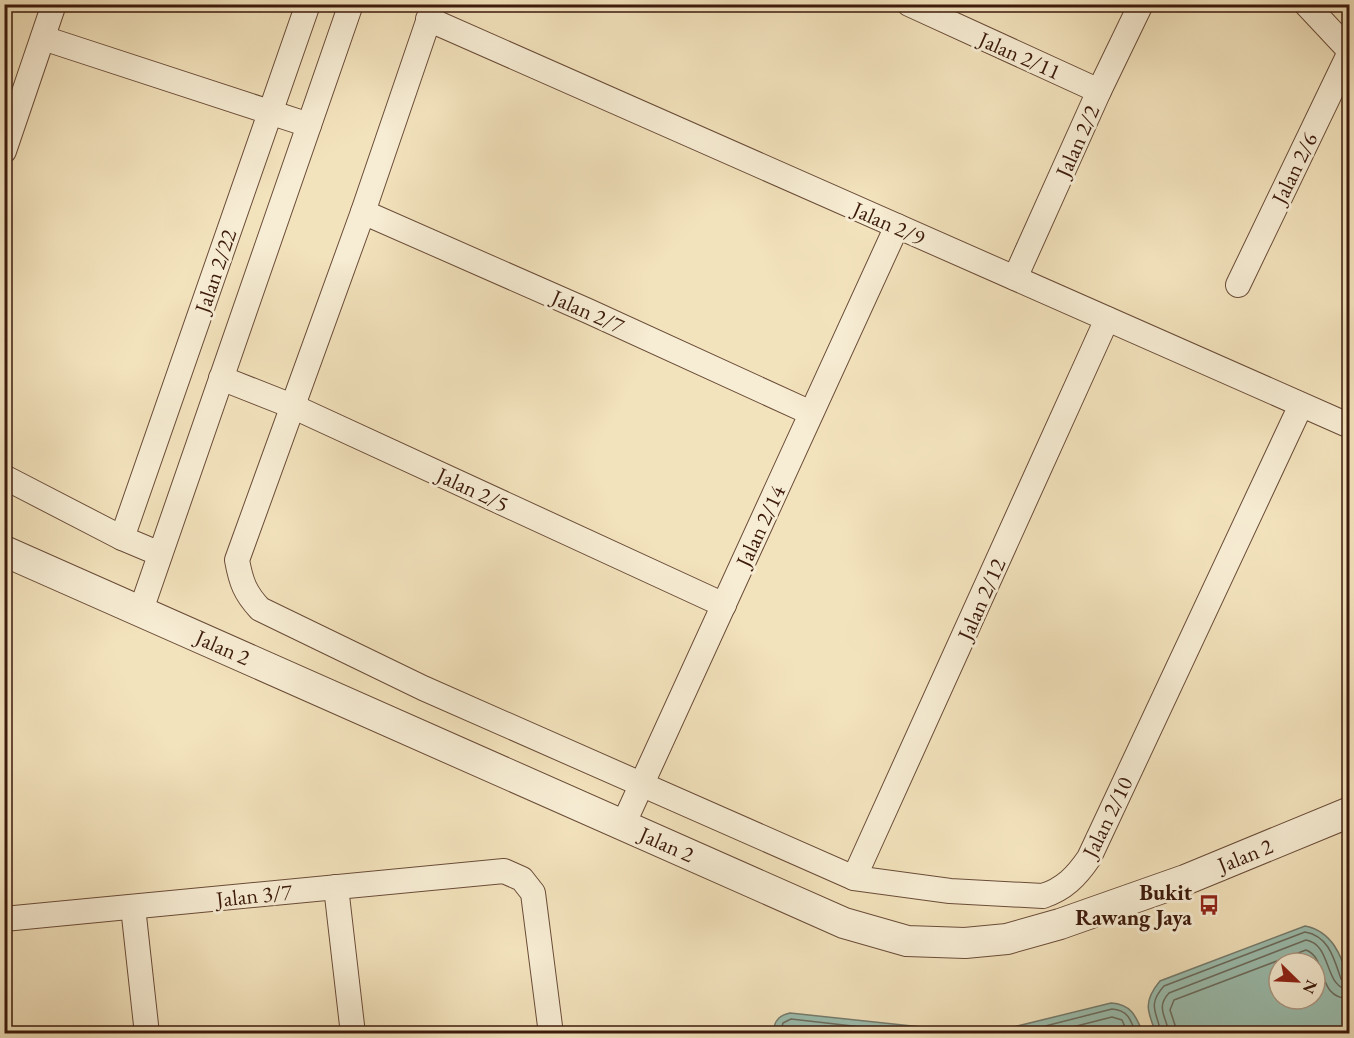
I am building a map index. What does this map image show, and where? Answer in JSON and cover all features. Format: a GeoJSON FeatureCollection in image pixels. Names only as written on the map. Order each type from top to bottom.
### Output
{"type":"FeatureCollection","features":[{"type":"Feature","properties":{"kind":"street"},"geometry":{"type":"LineString","coordinates":[[4,151],[54,4]]}},
{"type":"Feature","properties":{"kind":"street","name":"Jalan 2/22"},"geometry":{"type":"LineString","coordinates":[[122,537],[308,4]]}},
{"type":"Feature","properties":{"kind":"street"},"geometry":{"type":"LineString","coordinates":[[141,610],[351,4]]}},
{"type":"Feature","properties":{"kind":"street","name":"Jalan 2/11"},"geometry":{"type":"LineString","coordinates":[[909,4],[1099,91]]}},
{"type":"Feature","properties":{"kind":"street","name":"Jalan 2/2"},"geometry":{"type":"LineString","coordinates":[[1015,278],[1099,91],[1141,4]]}},
{"type":"Feature","properties":{"kind":"street"},"geometry":{"type":"LineString","coordinates":[[1306,4],[1350,51]]}},
{"type":"Feature","properties":{"kind":"street","name":"Jalan 2/10"},"geometry":{"type":"LineString","coordinates":[[431,12],[363,212],[237,560],[248,595],[260,609],[423,688],[854,878],[950,891],[1043,896],[1058,891],[1078,874],[1089,858],[1301,405]]}},
{"type":"Feature","properties":{"kind":"street","name":"Jalan 2/9"},"geometry":{"type":"LineString","coordinates":[[431,12],[897,226],[1350,426]]}},
{"type":"Feature","properties":{"kind":"street"},"geometry":{"type":"LineString","coordinates":[[43,39],[309,125]]}},
{"type":"Feature","properties":{"kind":"street","name":"Jalan 2/6"},"geometry":{"type":"LineString","coordinates":[[1238,285],[1350,51]]}},
{"type":"Feature","properties":{"kind":"street","name":"Jalan 2/7"},"geometry":{"type":"LineString","coordinates":[[363,212],[811,413]]}},
{"type":"Feature","properties":{"kind":"street","name":"Jalan 2/14"},"geometry":{"type":"LineString","coordinates":[[623,825],[897,226]]}},
{"type":"Feature","properties":{"kind":"street","name":"Jalan 2/12"},"geometry":{"type":"LineString","coordinates":[[854,878],[1107,319]]}},
{"type":"Feature","properties":{"kind":"street","name":"Jalan 2/5"},"geometry":{"type":"LineString","coordinates":[[221,378],[292,406],[724,604]]}},
{"type":"Feature","properties":{"kind":"street"},"geometry":{"type":"LineString","coordinates":[[4,477],[160,554]]}},
{"type":"Feature","properties":{"kind":"street","name":"Jalan 2"},"geometry":{"type":"LineString","coordinates":[[4,550],[844,923],[907,940],[965,943],[1007,939],[1060,924],[1185,880],[1350,812]]}},
{"type":"Feature","properties":{"kind":"street","name":"Jalan 3/7"},"geometry":{"type":"LineString","coordinates":[[4,919],[504,871],[522,879],[533,893],[551,1034]]}},
{"type":"Feature","properties":{"kind":"street"},"geometry":{"type":"LineString","coordinates":[[336,887],[353,1034]]}},
{"type":"Feature","properties":{"kind":"street"},"geometry":{"type":"LineString","coordinates":[[133,907],[147,1034]]}},
{"type":"Feature","properties":{"kind":"water"},"geometry":{"type":"Polygon","coordinates":[[[1305,926],[1322,933],[1329,939],[1343,963],[1351,994],[1349,1033],[1156,1033],[1148,1006],[1160,981],[1305,926]]]}},
{"type":"Feature","properties":{"kind":"water"},"geometry":{"type":"Polygon","coordinates":[[[1111,1003],[1128,1008],[1138,1021],[1143,1033],[989,1033],[1111,1003]]]}},
{"type":"Feature","properties":{"kind":"water"},"geometry":{"type":"Polygon","coordinates":[[[790,1013],[978,1033],[774,1033],[778,1020],[790,1013]]]}},
{"type":"Feature","properties":{"kind":"place","name":"Bukit Rawang Jaya"},"geometry":{"type":"Point","coordinates":[1209,905]}}]}
